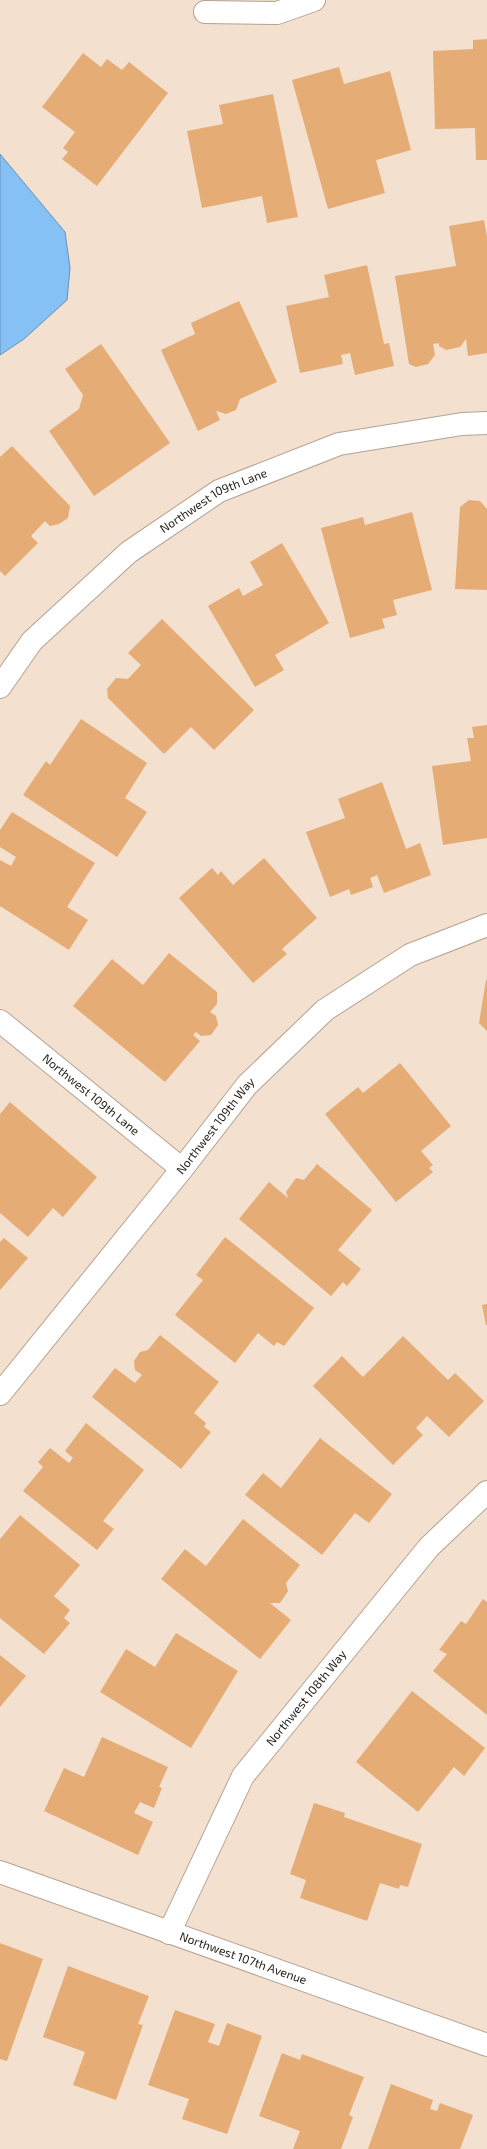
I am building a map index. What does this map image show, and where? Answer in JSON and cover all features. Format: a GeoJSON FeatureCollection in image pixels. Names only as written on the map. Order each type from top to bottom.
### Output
{"type":"FeatureCollection","features":[{"type":"Feature","properties":{"kind":"street"},"geometry":{"type":"LineString","coordinates":[[206,12],[278,13],[314,0]]}},
{"type":"Feature","properties":{"kind":"street","name":"Northwest 109th Lane"},"geometry":{"type":"LineString","coordinates":[[0,687],[32,641],[129,552],[219,491],[339,444],[462,424],[487,423]]}},
{"type":"Feature","properties":{"kind":"street","name":"Northwest 109th Way"},"geometry":{"type":"LineString","coordinates":[[0,1394],[182,1169],[247,1085],[325,1010],[410,955],[487,925]]}},
{"type":"Feature","properties":{"kind":"street","name":"Northwest 109th Lane"},"geometry":{"type":"LineString","coordinates":[[0,1021],[182,1169]]}},
{"type":"Feature","properties":{"kind":"street","name":"Northwest 108th Way"},"geometry":{"type":"LineString","coordinates":[[168,1933],[243,1776],[429,1547],[487,1492]]}},
{"type":"Feature","properties":{"kind":"street","name":"Northwest 107th Avenue"},"geometry":{"type":"LineString","coordinates":[[0,1872],[168,1933],[487,2045]]}},
{"type":"Feature","properties":{"kind":"water"},"geometry":{"type":"Polygon","coordinates":[[[0,154],[65,232],[70,268],[67,300],[24,339],[0,355],[0,154]]]}},
{"type":"Feature","properties":{"kind":"building"},"geometry":{"type":"Polygon","coordinates":[[[487,39],[487,160],[476,160],[475,128],[435,129],[433,51],[473,49],[473,40],[487,39]]]}},
{"type":"Feature","properties":{"kind":"building"},"geometry":{"type":"Polygon","coordinates":[[[83,53],[101,67],[107,59],[122,70],[129,62],[168,93],[97,186],[62,159],[68,152],[63,148],[75,132],[42,107],[83,53]]]}},
{"type":"Feature","properties":{"kind":"building"},"geometry":{"type":"Polygon","coordinates":[[[339,67],[344,84],[390,71],[411,150],[376,160],[385,193],[328,209],[292,80],[339,67]]]}},
{"type":"Feature","properties":{"kind":"building"},"geometry":{"type":"Polygon","coordinates":[[[273,94],[298,217],[267,223],[262,196],[202,208],[187,131],[223,124],[219,105],[273,94]]]}},
{"type":"Feature","properties":{"kind":"building"},"geometry":{"type":"Polygon","coordinates":[[[484,220],[487,237],[487,353],[468,356],[466,339],[460,347],[446,350],[439,346],[439,343],[433,344],[435,355],[428,364],[416,367],[409,364],[395,276],[456,266],[449,226],[484,220]]]}},
{"type":"Feature","properties":{"kind":"building"},"geometry":{"type":"Polygon","coordinates":[[[367,265],[384,344],[389,343],[394,366],[355,375],[350,353],[341,355],[343,364],[300,373],[286,306],[329,297],[324,275],[367,265]]]}},
{"type":"Feature","properties":{"kind":"building"},"geometry":{"type":"Polygon","coordinates":[[[239,301],[277,382],[240,399],[236,410],[226,414],[216,411],[220,420],[198,431],[161,350],[195,334],[191,323],[239,301]]]}},
{"type":"Feature","properties":{"kind":"building"},"geometry":{"type":"Polygon","coordinates":[[[101,344],[170,443],[94,496],[49,431],[79,409],[83,395],[65,369],[101,344]]]}},
{"type":"Feature","properties":{"kind":"building"},"geometry":{"type":"Polygon","coordinates":[[[12,446],[70,506],[68,518],[59,524],[50,526],[45,521],[31,536],[38,543],[5,576],[0,571],[0,457],[12,446]]]}},
{"type":"Feature","properties":{"kind":"building"},"geometry":{"type":"Polygon","coordinates":[[[469,500],[480,501],[487,509],[487,590],[455,589],[460,507],[469,500]]]}},
{"type":"Feature","properties":{"kind":"building"},"geometry":{"type":"Polygon","coordinates":[[[412,512],[432,590],[393,600],[397,615],[382,619],[385,628],[350,638],[321,528],[363,517],[365,525],[412,512]]]}},
{"type":"Feature","properties":{"kind":"building"},"geometry":{"type":"Polygon","coordinates":[[[282,543],[329,623],[275,655],[284,670],[255,687],[208,606],[239,588],[243,596],[263,585],[250,562],[282,543]]]}},
{"type":"Feature","properties":{"kind":"building"},"geometry":{"type":"Polygon","coordinates":[[[162,619],[254,710],[214,750],[191,727],[164,754],[108,698],[107,689],[116,678],[128,679],[141,665],[128,653],[162,619]]]}},
{"type":"Feature","properties":{"kind":"building"},"geometry":{"type":"Polygon","coordinates":[[[81,719],[147,763],[125,798],[147,812],[117,857],[23,795],[46,761],[50,765],[81,719]]]}},
{"type":"Feature","properties":{"kind":"building"},"geometry":{"type":"Polygon","coordinates":[[[487,725],[487,838],[443,845],[432,766],[471,761],[467,738],[474,738],[472,727],[487,725]]]}},
{"type":"Feature","properties":{"kind":"building"},"geometry":{"type":"Polygon","coordinates":[[[382,782],[406,849],[420,843],[431,875],[384,893],[377,875],[370,878],[373,887],[351,895],[349,889],[330,897],[306,832],[345,818],[338,799],[382,782]]]}},
{"type":"Feature","properties":{"kind":"building"},"geometry":{"type":"Polygon","coordinates":[[[12,812],[95,863],[67,907],[88,920],[69,950],[0,906],[0,860],[11,866],[16,857],[0,847],[0,830],[12,812]]]}},
{"type":"Feature","properties":{"kind":"building"},"geometry":{"type":"Polygon","coordinates":[[[264,858],[317,918],[282,949],[287,954],[253,983],[179,898],[212,868],[218,875],[221,871],[233,885],[264,858]]]}},
{"type":"Feature","properties":{"kind":"building"},"geometry":{"type":"Polygon","coordinates":[[[169,953],[217,992],[217,1004],[210,1012],[216,1016],[218,1025],[211,1035],[201,1036],[196,1032],[193,1035],[200,1041],[165,1082],[73,1006],[112,959],[143,985],[169,953]]]}},
{"type":"Feature","properties":{"kind":"building"},"geometry":{"type":"Polygon","coordinates":[[[487,980],[487,1031],[479,1023],[487,980]]]}},
{"type":"Feature","properties":{"kind":"building"},"geometry":{"type":"Polygon","coordinates":[[[400,1063],[451,1126],[421,1151],[433,1165],[429,1168],[433,1172],[396,1202],[325,1114],[358,1087],[363,1093],[400,1063]]]}},
{"type":"Feature","properties":{"kind":"building"},"geometry":{"type":"Polygon","coordinates":[[[10,1102],[97,1177],[63,1217],[53,1208],[28,1237],[0,1213],[0,1114],[10,1102]]]}},
{"type":"Feature","properties":{"kind":"building"},"geometry":{"type":"Polygon","coordinates":[[[317,1164],[372,1210],[338,1250],[361,1269],[347,1286],[343,1282],[331,1296],[239,1219],[269,1182],[288,1198],[286,1192],[296,1178],[304,1180],[317,1164]]]}},
{"type":"Feature","properties":{"kind":"building"},"geometry":{"type":"Polygon","coordinates":[[[225,1237],[314,1308],[284,1346],[277,1342],[274,1346],[258,1333],[235,1363],[175,1315],[203,1280],[196,1275],[225,1237]]]}},
{"type":"Feature","properties":{"kind":"building"},"geometry":{"type":"Polygon","coordinates":[[[4,1238],[28,1258],[0,1290],[0,1242],[4,1238]]]}},
{"type":"Feature","properties":{"kind":"building"},"geometry":{"type":"Polygon","coordinates":[[[487,1304],[487,1325],[486,1325],[482,1305],[487,1304]]]}},
{"type":"Feature","properties":{"kind":"building"},"geometry":{"type":"Polygon","coordinates":[[[160,1335],[219,1382],[194,1413],[206,1423],[204,1427],[211,1432],[181,1469],[92,1397],[115,1368],[135,1383],[142,1375],[135,1370],[134,1361],[140,1352],[148,1350],[160,1335]]]}},
{"type":"Feature","properties":{"kind":"building"},"geometry":{"type":"Polygon","coordinates":[[[403,1336],[448,1380],[455,1373],[484,1401],[449,1437],[427,1416],[416,1428],[423,1435],[393,1465],[313,1386],[342,1356],[363,1377],[403,1336]]]}},
{"type":"Feature","properties":{"kind":"building"},"geometry":{"type":"Polygon","coordinates":[[[86,1423],[144,1470],[103,1521],[114,1529],[97,1550],[23,1491],[43,1467],[38,1462],[50,1448],[69,1463],[73,1458],[65,1451],[86,1423]]]}},
{"type":"Feature","properties":{"kind":"building"},"geometry":{"type":"Polygon","coordinates":[[[320,1438],[392,1494],[369,1523],[355,1513],[322,1555],[245,1495],[263,1473],[281,1488],[320,1438]]]}},
{"type":"Feature","properties":{"kind":"building"},"geometry":{"type":"Polygon","coordinates":[[[20,1515],[80,1565],[54,1596],[70,1610],[64,1618],[70,1623],[44,1654],[0,1618],[0,1539],[20,1515]]]}},
{"type":"Feature","properties":{"kind":"building"},"geometry":{"type":"Polygon","coordinates":[[[243,1519],[300,1565],[286,1583],[288,1591],[280,1603],[270,1603],[291,1620],[260,1659],[161,1579],[185,1549],[206,1566],[243,1519]]]}},
{"type":"Feature","properties":{"kind":"building"},"geometry":{"type":"Polygon","coordinates":[[[483,1599],[487,1602],[487,1715],[433,1671],[447,1654],[439,1650],[461,1621],[466,1624],[483,1599]]]}},
{"type":"Feature","properties":{"kind":"building"},"geometry":{"type":"Polygon","coordinates":[[[176,1633],[238,1671],[191,1748],[100,1692],[126,1649],[155,1667],[176,1633]]]}},
{"type":"Feature","properties":{"kind":"building"},"geometry":{"type":"Polygon","coordinates":[[[0,1655],[26,1676],[0,1707],[0,1655]]]}},
{"type":"Feature","properties":{"kind":"building"},"geometry":{"type":"Polygon","coordinates":[[[412,1691],[485,1748],[464,1776],[454,1767],[418,1812],[356,1762],[412,1691]]]}},
{"type":"Feature","properties":{"kind":"building"},"geometry":{"type":"Polygon","coordinates":[[[102,1737],[168,1767],[159,1787],[162,1788],[154,1808],[140,1802],[134,1813],[153,1822],[138,1855],[44,1811],[64,1768],[84,1777],[102,1737]]]}},
{"type":"Feature","properties":{"kind":"building"},"geometry":{"type":"Polygon","coordinates":[[[314,1803],[345,1813],[344,1817],[422,1844],[408,1887],[400,1885],[399,1889],[380,1883],[367,1921],[300,1898],[306,1880],[290,1874],[314,1803]]]}},
{"type":"Feature","properties":{"kind":"building"},"geometry":{"type":"Polygon","coordinates":[[[0,1943],[43,1959],[7,2061],[0,2059],[0,1943]]]}},
{"type":"Feature","properties":{"kind":"building"},"geometry":{"type":"Polygon","coordinates":[[[68,1966],[149,1996],[138,2024],[143,2025],[116,2100],[73,2085],[85,2052],[43,2037],[68,1966]]]}},
{"type":"Feature","properties":{"kind":"building"},"geometry":{"type":"Polygon","coordinates":[[[175,2010],[215,2024],[208,2042],[219,2046],[227,2023],[262,2036],[227,2134],[182,2119],[189,2099],[148,2085],[175,2010]]]}},
{"type":"Feature","properties":{"kind":"building"},"geometry":{"type":"Polygon","coordinates":[[[282,2053],[300,2060],[302,2054],[364,2077],[349,2115],[353,2117],[341,2149],[293,2149],[300,2131],[259,2116],[282,2053]]]}},
{"type":"Feature","properties":{"kind":"building"},"geometry":{"type":"Polygon","coordinates":[[[391,2084],[433,2100],[430,2109],[437,2111],[440,2103],[473,2115],[460,2149],[368,2149],[391,2084]]]}}]}
